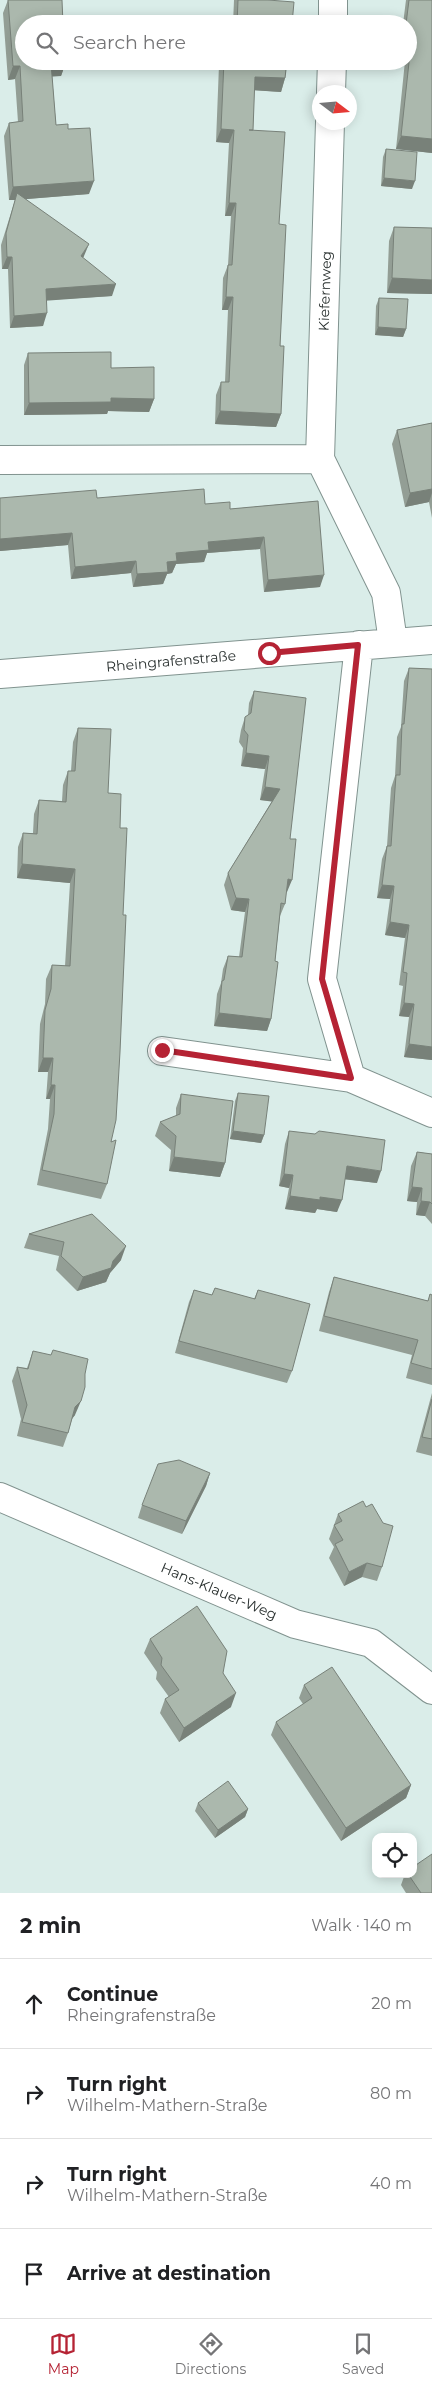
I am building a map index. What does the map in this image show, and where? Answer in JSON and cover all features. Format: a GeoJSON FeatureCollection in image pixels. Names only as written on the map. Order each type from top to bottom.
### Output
{"type":"FeatureCollection","features":[{"type":"Feature","properties":{"kind":"street"},"geometry":{"type":"LineString","coordinates":[[333,0],[333,15]]}},
{"type":"Feature","properties":{"kind":"street"},"geometry":{"type":"LineString","coordinates":[[331,85],[332,70]]}},
{"type":"Feature","properties":{"kind":"street","name":"Kiefernweg"},"geometry":{"type":"LineString","coordinates":[[330,130],[320,459],[386,593],[394,642]]}},
{"type":"Feature","properties":{"kind":"street"},"geometry":{"type":"LineString","coordinates":[[0,460],[320,459]]}},
{"type":"Feature","properties":{"kind":"street","name":"Rheingrafenstraße"},"geometry":{"type":"LineString","coordinates":[[0,674],[150,664],[432,640]]}},
{"type":"Feature","properties":{"kind":"street"},"geometry":{"type":"LineString","coordinates":[[351,1078],[322,979],[358,645]]}},
{"type":"Feature","properties":{"kind":"street"},"geometry":{"type":"LineString","coordinates":[[162,1050],[351,1078],[432,1113]]}},
{"type":"Feature","properties":{"kind":"street","name":"Hans-Klauer-Weg"},"geometry":{"type":"LineString","coordinates":[[0,1497],[294,1624],[371,1643],[432,1690]]}},
{"type":"Feature","properties":{"kind":"building"},"geometry":{"type":"Polygon","coordinates":[[[8,0],[62,0],[63,15],[15,15],[15,66],[13,66],[8,0]]]}},
{"type":"Feature","properties":{"kind":"building"},"geometry":{"type":"Polygon","coordinates":[[[238,0],[294,2],[293,15],[237,15],[238,0]]]}},
{"type":"Feature","properties":{"kind":"building"},"geometry":{"type":"Polygon","coordinates":[[[409,0],[432,0],[432,139],[401,136],[408,70],[417,70],[417,15],[407,15],[409,0]]]}},
{"type":"Feature","properties":{"kind":"building"},"geometry":{"type":"Polygon","coordinates":[[[20,70],[52,70],[56,125],[68,124],[68,129],[90,128],[94,181],[13,187],[9,123],[23,121],[20,70]]]}},
{"type":"Feature","properties":{"kind":"building"},"geometry":{"type":"Polygon","coordinates":[[[224,70],[286,70],[285,78],[255,77],[253,130],[249,130],[285,132],[279,224],[286,225],[280,346],[284,346],[281,414],[220,411],[221,382],[229,382],[233,297],[226,297],[228,265],[232,265],[236,203],[229,203],[234,130],[221,129],[224,70]]]}},
{"type":"Feature","properties":{"kind":"building"},"geometry":{"type":"Polygon","coordinates":[[[386,149],[417,152],[415,181],[384,178],[386,149]]]}},
{"type":"Feature","properties":{"kind":"building"},"geometry":{"type":"Polygon","coordinates":[[[17,193],[89,244],[81,256],[116,284],[46,289],[47,313],[14,316],[12,257],[7,257],[6,233],[17,193]]]}},
{"type":"Feature","properties":{"kind":"building"},"geometry":{"type":"Polygon","coordinates":[[[394,227],[432,228],[432,280],[392,278],[394,227]]]}},
{"type":"Feature","properties":{"kind":"building"},"geometry":{"type":"Polygon","coordinates":[[[379,298],[408,299],[406,329],[378,327],[379,298]]]}},
{"type":"Feature","properties":{"kind":"building"},"geometry":{"type":"Polygon","coordinates":[[[111,352],[111,368],[154,367],[154,399],[111,398],[111,402],[29,403],[28,353],[111,352]]]}},
{"type":"Feature","properties":{"kind":"building"},"geometry":{"type":"Polygon","coordinates":[[[432,423],[432,489],[410,493],[397,430],[432,423]]]}},
{"type":"Feature","properties":{"kind":"building"},"geometry":{"type":"Polygon","coordinates":[[[204,489],[205,504],[230,502],[230,509],[318,501],[324,575],[268,580],[264,537],[208,542],[209,550],[176,553],[177,561],[167,562],[168,572],[137,574],[136,561],[75,567],[72,533],[0,539],[0,498],[96,490],[97,498],[204,489]]]}},
{"type":"Feature","properties":{"kind":"building"},"geometry":{"type":"Polygon","coordinates":[[[409,668],[432,669],[432,1047],[409,1044],[414,1004],[404,1003],[407,973],[403,972],[409,925],[390,922],[394,886],[382,885],[387,846],[391,846],[396,775],[400,775],[402,724],[404,724],[409,668]]]}},
{"type":"Feature","properties":{"kind":"building"},"geometry":{"type":"Polygon","coordinates":[[[254,691],[306,698],[290,839],[296,839],[292,880],[288,879],[285,904],[281,903],[275,961],[278,962],[271,1019],[219,1013],[222,981],[224,980],[228,956],[242,957],[249,899],[236,898],[228,873],[280,789],[265,787],[269,756],[246,753],[248,735],[244,730],[245,717],[251,713],[254,691]]]}},
{"type":"Feature","properties":{"kind":"building"},"geometry":{"type":"Polygon","coordinates":[[[78,728],[111,729],[108,793],[121,794],[120,828],[127,828],[123,915],[126,915],[120,1052],[116,1120],[111,1142],[116,1140],[107,1184],[42,1170],[54,1114],[55,1085],[51,1085],[53,1058],[43,1058],[45,1010],[51,989],[52,965],[70,966],[75,869],[22,864],[23,833],[37,834],[39,800],[66,802],[68,771],[75,771],[78,728]]]}},
{"type":"Feature","properties":{"kind":"building"},"geometry":{"type":"Polygon","coordinates":[[[238,1093],[269,1096],[264,1135],[233,1131],[238,1093]]]}},
{"type":"Feature","properties":{"kind":"building"},"geometry":{"type":"Polygon","coordinates":[[[181,1094],[233,1101],[225,1163],[174,1157],[176,1136],[160,1122],[180,1114],[181,1094]]]}},
{"type":"Feature","properties":{"kind":"building"},"geometry":{"type":"Polygon","coordinates":[[[289,1131],[315,1134],[319,1131],[385,1140],[381,1171],[347,1166],[342,1200],[320,1197],[320,1200],[290,1196],[293,1175],[284,1174],[289,1131]]]}},
{"type":"Feature","properties":{"kind":"building"},"geometry":{"type":"Polygon","coordinates":[[[417,1152],[432,1154],[432,1204],[421,1201],[422,1188],[412,1187],[417,1152]]]}},
{"type":"Feature","properties":{"kind":"building"},"geometry":{"type":"Polygon","coordinates":[[[92,1214],[126,1246],[113,1261],[111,1268],[83,1277],[61,1256],[64,1242],[29,1234],[92,1214]]]}},
{"type":"Feature","properties":{"kind":"building"},"geometry":{"type":"Polygon","coordinates":[[[334,1277],[428,1301],[430,1294],[432,1295],[432,1369],[411,1363],[418,1340],[324,1316],[334,1277]]]}},
{"type":"Feature","properties":{"kind":"building"},"geometry":{"type":"Polygon","coordinates":[[[215,1288],[255,1299],[258,1290],[310,1304],[292,1371],[179,1341],[194,1290],[212,1295],[215,1288]]]}},
{"type":"Feature","properties":{"kind":"building"},"geometry":{"type":"Polygon","coordinates":[[[53,1350],[88,1359],[85,1387],[81,1401],[75,1407],[68,1433],[22,1422],[27,1405],[17,1367],[28,1369],[33,1351],[51,1355],[53,1350]]]}},
{"type":"Feature","properties":{"kind":"building"},"geometry":{"type":"Polygon","coordinates":[[[432,1399],[432,1439],[422,1437],[432,1399]]]}},
{"type":"Feature","properties":{"kind":"building"},"geometry":{"type":"Polygon","coordinates":[[[179,1460],[210,1473],[186,1521],[142,1505],[158,1464],[179,1460]]]}},
{"type":"Feature","properties":{"kind":"building"},"geometry":{"type":"Polygon","coordinates":[[[363,1501],[366,1507],[372,1504],[383,1523],[393,1526],[382,1567],[367,1563],[349,1572],[335,1544],[343,1540],[334,1525],[342,1521],[338,1514],[363,1501]]]}},
{"type":"Feature","properties":{"kind":"building"},"geometry":{"type":"Polygon","coordinates":[[[197,1606],[227,1651],[223,1673],[236,1693],[184,1728],[165,1699],[179,1690],[161,1665],[162,1658],[150,1639],[197,1606]]]}},
{"type":"Feature","properties":{"kind":"building"},"geometry":{"type":"Polygon","coordinates":[[[332,1667],[411,1785],[346,1828],[276,1722],[312,1698],[304,1685],[332,1667]]]}},
{"type":"Feature","properties":{"kind":"building"},"geometry":{"type":"Polygon","coordinates":[[[228,1781],[248,1809],[218,1830],[198,1803],[228,1781]]]}},
{"type":"Feature","properties":{"kind":"building"},"geometry":{"type":"Polygon","coordinates":[[[432,1854],[432,1893],[421,1893],[411,1878],[417,1878],[417,1864],[432,1854]]]}},
{"type":"Feature","properties":{"kind":"route"},"geometry":{"type":"LineString","coordinates":[[162,1050],[351,1078],[322,979],[358,645],[269,653]]}}]}
